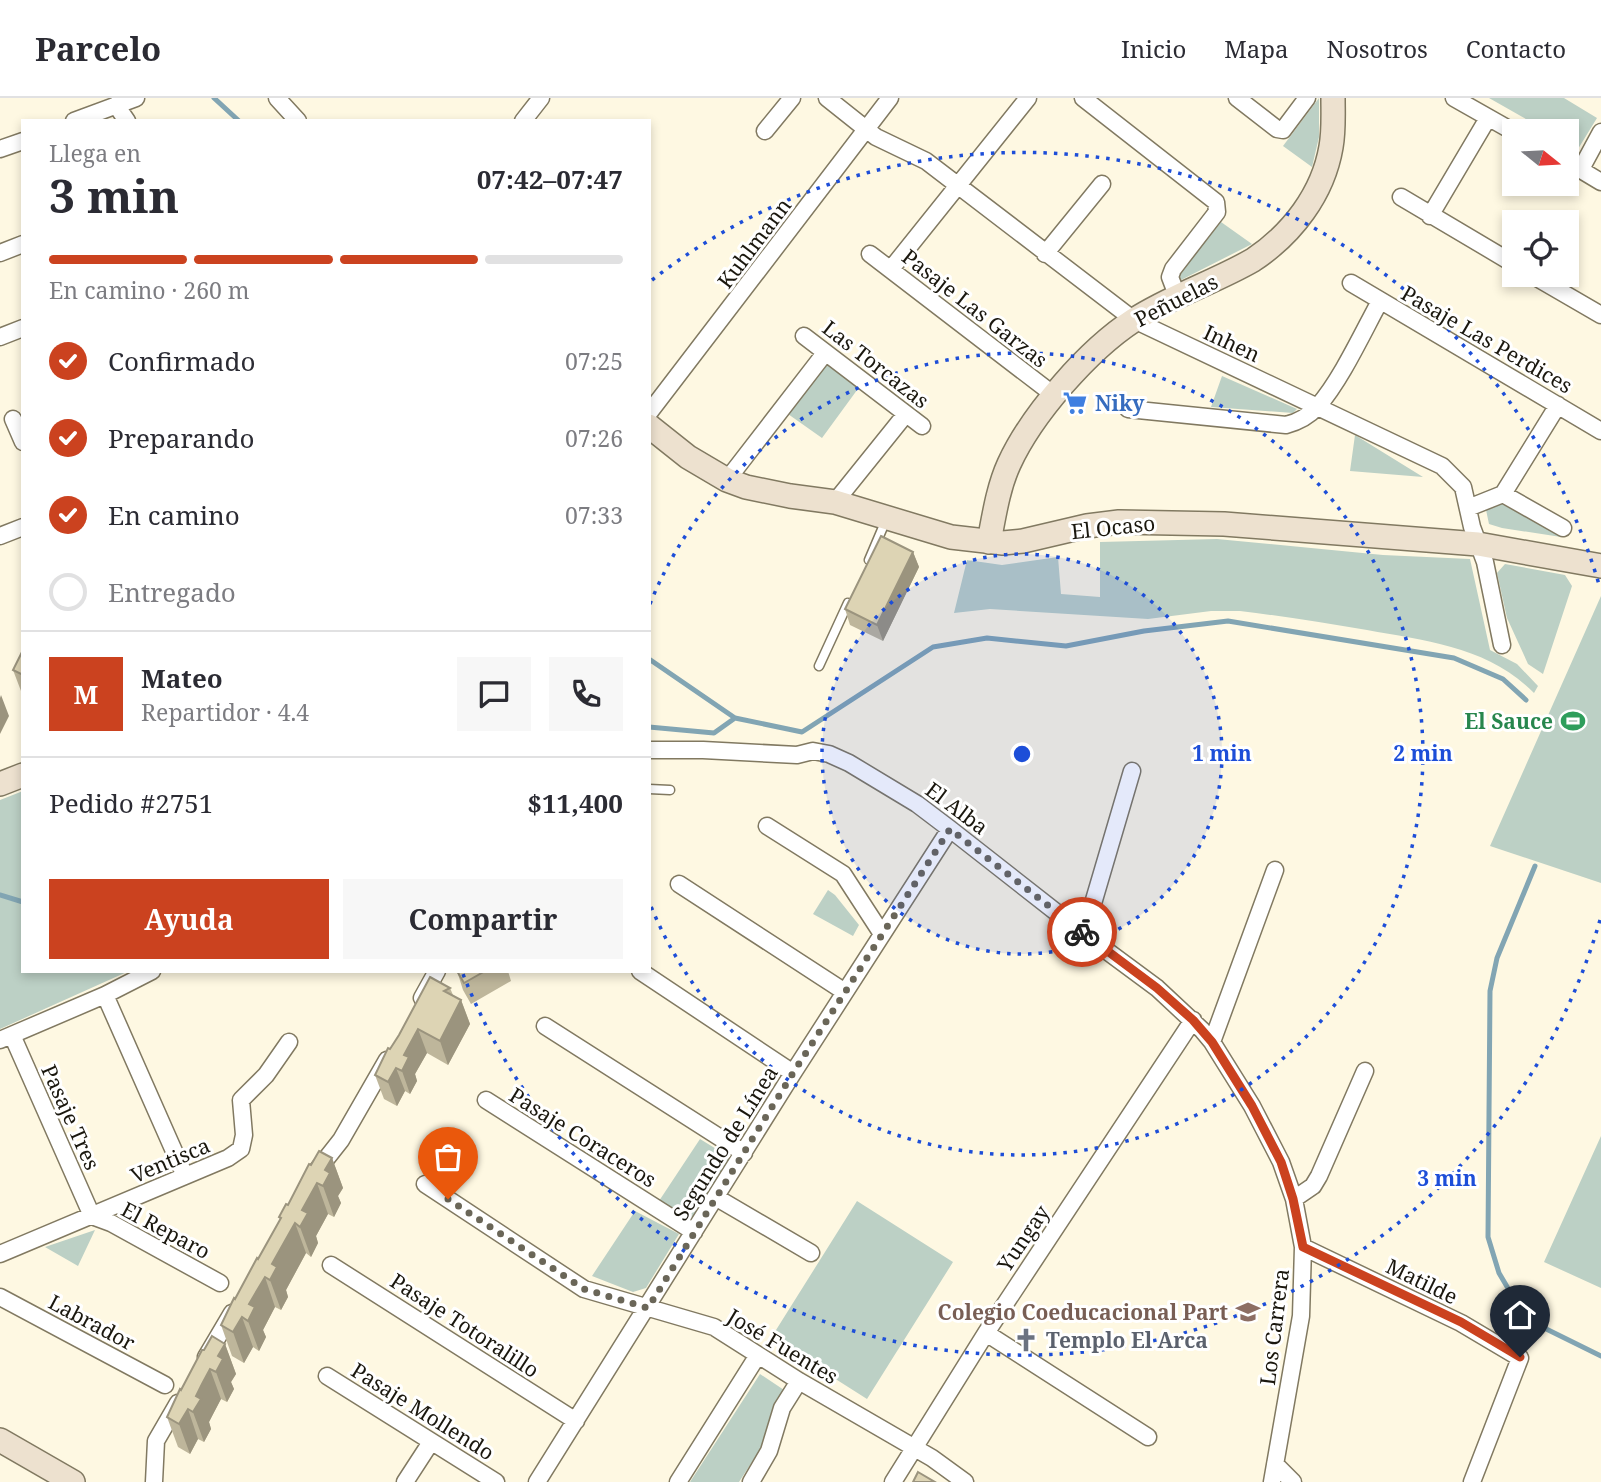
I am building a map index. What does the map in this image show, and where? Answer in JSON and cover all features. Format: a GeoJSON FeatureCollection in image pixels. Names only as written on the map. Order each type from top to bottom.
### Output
{"type":"FeatureCollection","features":[{"type":"Feature","properties":{"kind":"street"},"geometry":{"type":"LineString","coordinates":[[80,119],[84,98]]}},
{"type":"Feature","properties":{"kind":"street"},"geometry":{"type":"LineString","coordinates":[[80,119],[136,98]]}},
{"type":"Feature","properties":{"kind":"street"},"geometry":{"type":"LineString","coordinates":[[277,98],[296,119]]}},
{"type":"Feature","properties":{"kind":"street"},"geometry":{"type":"LineString","coordinates":[[524,119],[540,98]]}},
{"type":"Feature","properties":{"kind":"street"},"geometry":{"type":"LineString","coordinates":[[765,131],[792,98]]}},
{"type":"Feature","properties":{"kind":"street","name":"Inhen"},"geometry":{"type":"LineString","coordinates":[[827,98],[866,130],[926,161],[1134,320],[1442,466],[1463,487],[1485,562],[1502,645]]}},
{"type":"Feature","properties":{"kind":"street","name":"Kuhlmann"},"geometry":{"type":"LineString","coordinates":[[651,410],[890,98]]}},
{"type":"Feature","properties":{"kind":"street"},"geometry":{"type":"LineString","coordinates":[[891,269],[1028,98]]}},
{"type":"Feature","properties":{"kind":"street"},"geometry":{"type":"LineString","coordinates":[[1083,98],[1216,202],[1217,212],[1170,276],[1178,298]]}},
{"type":"Feature","properties":{"kind":"street"},"geometry":{"type":"LineString","coordinates":[[1237,98],[1277,129],[1283,130],[1307,98]]}},
{"type":"Feature","properties":{"kind":"street","name":"Peñuelas"},"geometry":{"type":"LineString","coordinates":[[989,542],[997,498],[1008,466],[1035,420],[1097,350],[1134,320],[1268,250],[1310,203],[1331,147],[1334,98]]}},
{"type":"Feature","properties":{"kind":"street"},"geometry":{"type":"LineString","coordinates":[[1454,98],[1502,126]]}},
{"type":"Feature","properties":{"kind":"street"},"geometry":{"type":"LineString","coordinates":[[116,105],[126,119]]}},
{"type":"Feature","properties":{"kind":"street"},"geometry":{"type":"LineString","coordinates":[[1430,216],[1488,118]]}},
{"type":"Feature","properties":{"kind":"street"},"geometry":{"type":"LineString","coordinates":[[1579,159],[1601,132]]}},
{"type":"Feature","properties":{"kind":"street"},"geometry":{"type":"LineString","coordinates":[[0,149],[21,142]]}},
{"type":"Feature","properties":{"kind":"street"},"geometry":{"type":"LineString","coordinates":[[1579,168],[1601,182]]}},
{"type":"Feature","properties":{"kind":"street"},"geometry":{"type":"LineString","coordinates":[[1045,254],[1102,184]]}},
{"type":"Feature","properties":{"kind":"street"},"geometry":{"type":"LineString","coordinates":[[1401,197],[1502,257]]}},
{"type":"Feature","properties":{"kind":"street"},"geometry":{"type":"LineString","coordinates":[[0,253],[21,245]]}},
{"type":"Feature","properties":{"kind":"street","name":"Pasaje Las Garzas"},"geometry":{"type":"LineString","coordinates":[[870,254],[1054,396]]}},
{"type":"Feature","properties":{"kind":"street","name":"Pasaje Las Perdices"},"geometry":{"type":"LineString","coordinates":[[1351,284],[1601,430]]}},
{"type":"Feature","properties":{"kind":"street"},"geometry":{"type":"LineString","coordinates":[[1553,287],[1601,315]]}},
{"type":"Feature","properties":{"kind":"street"},"geometry":{"type":"LineString","coordinates":[[1128,409],[1286,425],[1299,422],[1318,407],[1333,385],[1380,301]]}},
{"type":"Feature","properties":{"kind":"street"},"geometry":{"type":"LineString","coordinates":[[0,337],[21,329]]}},
{"type":"Feature","properties":{"kind":"street","name":"Las Torcazas"},"geometry":{"type":"LineString","coordinates":[[804,336],[922,426]]}},
{"type":"Feature","properties":{"kind":"street"},"geometry":{"type":"LineString","coordinates":[[727,480],[825,354]]}},
{"type":"Feature","properties":{"kind":"street"},"geometry":{"type":"LineString","coordinates":[[1468,508],[1503,494],[1558,405]]}},
{"type":"Feature","properties":{"kind":"street"},"geometry":{"type":"LineString","coordinates":[[835,502],[905,415]]}},
{"type":"Feature","properties":{"kind":"street"},"geometry":{"type":"LineString","coordinates":[[12,419],[21,438]]}},
{"type":"Feature","properties":{"kind":"street","name":"El Ocaso"},"geometry":{"type":"LineString","coordinates":[[651,428],[688,457],[727,480],[774,493],[835,502],[951,537],[1003,543],[1087,526],[1143,521],[1236,524],[1478,544],[1601,566]]}},
{"type":"Feature","properties":{"kind":"street"},"geometry":{"type":"LineString","coordinates":[[1503,494],[1563,528]]}},
{"type":"Feature","properties":{"kind":"street"},"geometry":{"type":"LineString","coordinates":[[0,536],[21,528]]}},
{"type":"Feature","properties":{"kind":"street","name":"El Alba"},"geometry":{"type":"LineString","coordinates":[[651,750],[797,755],[813,751],[829,754],[885,783],[918,804],[1157,988],[1193,1020]]}},
{"type":"Feature","properties":{"kind":"street"},"geometry":{"type":"LineString","coordinates":[[1084,934],[1132,771]]}},
{"type":"Feature","properties":{"kind":"street"},"geometry":{"type":"LineString","coordinates":[[0,784],[21,776]]}},
{"type":"Feature","properties":{"kind":"street"},"geometry":{"type":"LineString","coordinates":[[767,826],[843,874],[882,934]]}},
{"type":"Feature","properties":{"kind":"street","name":"Segundo de Línea"},"geometry":{"type":"LineString","coordinates":[[537,1482],[793,1073],[950,829]]}},
{"type":"Feature","properties":{"kind":"street"},"geometry":{"type":"LineString","coordinates":[[1212,1042],[1275,870]]}},
{"type":"Feature","properties":{"kind":"street"},"geometry":{"type":"LineString","coordinates":[[679,884],[845,992]]}},
{"type":"Feature","properties":{"kind":"street"},"geometry":{"type":"LineString","coordinates":[[6,1038],[148,973]]}},
{"type":"Feature","properties":{"kind":"street"},"geometry":{"type":"LineString","coordinates":[[417,1007],[436,973]]}},
{"type":"Feature","properties":{"kind":"street"},"geometry":{"type":"LineString","coordinates":[[643,973],[793,1073]]}},
{"type":"Feature","properties":{"kind":"street"},"geometry":{"type":"LineString","coordinates":[[105,995],[186,1176]]}},
{"type":"Feature","properties":{"kind":"street"},"geometry":{"type":"LineString","coordinates":[[1193,1020],[1212,1042],[1252,1106],[1281,1162],[1293,1199],[1312,1186],[1319,1176],[1364,1071]]}},
{"type":"Feature","properties":{"kind":"street","name":"Yungay"},"geometry":{"type":"LineString","coordinates":[[893,1482],[986,1333],[1193,1020]]}},
{"type":"Feature","properties":{"kind":"street"},"geometry":{"type":"LineString","coordinates":[[545,1026],[744,1153]]}},
{"type":"Feature","properties":{"kind":"street","name":"Pasaje Tres"},"geometry":{"type":"LineString","coordinates":[[6,1038],[92,1216]]}},
{"type":"Feature","properties":{"kind":"street","name":"Ventisca"},"geometry":{"type":"LineString","coordinates":[[0,1254],[228,1158],[241,1149],[244,1135],[241,1100],[266,1075],[289,1042]]}},
{"type":"Feature","properties":{"kind":"street"},"geometry":{"type":"LineString","coordinates":[[304,1192],[318,1168],[341,1140],[396,1044]]}},
{"type":"Feature","properties":{"kind":"street","name":"Pasaje Coraceros"},"geometry":{"type":"LineString","coordinates":[[486,1100],[694,1232]]}},
{"type":"Feature","properties":{"kind":"street","name":"José Fuentes"},"geometry":{"type":"LineString","coordinates":[[425,1184],[584,1289],[714,1327],[799,1381],[932,1458],[965,1482]]}},
{"type":"Feature","properties":{"kind":"street"},"geometry":{"type":"LineString","coordinates":[[717,1198],[811,1253]]}},
{"type":"Feature","properties":{"kind":"street","name":"Los Carrera"},"geometry":{"type":"LineString","coordinates":[[1272,1482],[1301,1316],[1303,1247],[1293,1199]]}},
{"type":"Feature","properties":{"kind":"street","name":"El Reparo"},"geometry":{"type":"LineString","coordinates":[[92,1216],[111,1223],[220,1283]]}},
{"type":"Feature","properties":{"kind":"street","name":"Matilde"},"geometry":{"type":"LineString","coordinates":[[1303,1247],[1461,1322],[1520,1357],[1472,1482]]}},
{"type":"Feature","properties":{"kind":"street","name":"Pasaje Totoralillo"},"geometry":{"type":"LineString","coordinates":[[331,1265],[576,1421]]}},
{"type":"Feature","properties":{"kind":"street","name":"Labrador"},"geometry":{"type":"LineString","coordinates":[[0,1297],[164,1385]]}},
{"type":"Feature","properties":{"kind":"street"},"geometry":{"type":"LineString","coordinates":[[198,1370],[240,1299]]}},
{"type":"Feature","properties":{"kind":"street"},"geometry":{"type":"LineString","coordinates":[[986,1333],[1148,1437]]}},
{"type":"Feature","properties":{"kind":"street"},"geometry":{"type":"LineString","coordinates":[[678,1482],[758,1355]]}},
{"type":"Feature","properties":{"kind":"street","name":"Pasaje Mollendo"},"geometry":{"type":"LineString","coordinates":[[327,1376],[496,1482]]}},
{"type":"Feature","properties":{"kind":"street"},"geometry":{"type":"LineString","coordinates":[[751,1482],[769,1451],[782,1408],[799,1381]]}},
{"type":"Feature","properties":{"kind":"street"},"geometry":{"type":"LineString","coordinates":[[154,1482],[156,1441],[184,1394]]}},
{"type":"Feature","properties":{"kind":"street"},"geometry":{"type":"LineString","coordinates":[[0,1440],[48,1476],[73,1482]]}},
{"type":"Feature","properties":{"kind":"street"},"geometry":{"type":"LineString","coordinates":[[405,1482],[431,1442]]}},
{"type":"Feature","properties":{"kind":"street"},"geometry":{"type":"LineString","coordinates":[[1275,1464],[1293,1482]]}},
{"type":"Feature","properties":{"kind":"lane"},"geometry":{"type":"LineString","coordinates":[[865,569],[881,536],[886,517]]}},
{"type":"Feature","properties":{"kind":"lane"},"geometry":{"type":"LineString","coordinates":[[819,666],[854,591]]}},
{"type":"Feature","properties":{"kind":"lane"},"geometry":{"type":"LineString","coordinates":[[651,789],[670,790]]}},
{"type":"Feature","properties":{"kind":"green space"},"geometry":{"type":"Polygon","coordinates":[[[1319,98],[1319,137],[1312,167],[1283,146],[1319,98]]]}},
{"type":"Feature","properties":{"kind":"green space"},"geometry":{"type":"Polygon","coordinates":[[[1489,98],[1564,98],[1597,118],[1579,147],[1579,119],[1526,119],[1489,98]]]}},
{"type":"Feature","properties":{"kind":"green space"},"geometry":{"type":"Polygon","coordinates":[[[1221,222],[1252,244],[1181,280],[1178,276],[1221,222]]]}},
{"type":"Feature","properties":{"kind":"green space"},"geometry":{"type":"Polygon","coordinates":[[[826,362],[860,386],[822,438],[788,414],[826,362]]]}},
{"type":"Feature","properties":{"kind":"green space"},"geometry":{"type":"Polygon","coordinates":[[[1222,376],[1297,409],[1293,413],[1211,407],[1222,376]]]}},
{"type":"Feature","properties":{"kind":"green space"},"geometry":{"type":"Polygon","coordinates":[[[1355,435],[1423,477],[1350,471],[1355,435]]]}},
{"type":"Feature","properties":{"kind":"green space"},"geometry":{"type":"Polygon","coordinates":[[[1499,500],[1561,537],[1489,524],[1485,505],[1499,500]]]}},
{"type":"Feature","properties":{"kind":"green space"},"geometry":{"type":"Polygon","coordinates":[[[1217,539],[1383,555],[1470,559],[1490,650],[1517,664],[1538,686],[1534,693],[1497,665],[1456,648],[1367,630],[1240,611],[1211,611],[1148,619],[990,609],[954,613],[967,560],[1002,565],[1058,557],[1061,594],[1100,597],[1100,542],[1217,539]]]}},
{"type":"Feature","properties":{"kind":"green space"},"geometry":{"type":"Polygon","coordinates":[[[1505,564],[1565,575],[1572,586],[1543,674],[1528,664],[1507,618],[1497,573],[1505,564]]]}},
{"type":"Feature","properties":{"kind":"green space","name":"El Sauce"},"geometry":{"type":"Polygon","coordinates":[[[1601,596],[1601,883],[1490,846],[1601,596]]]}},
{"type":"Feature","properties":{"kind":"green space"},"geometry":{"type":"Polygon","coordinates":[[[21,792],[21,973],[125,973],[0,1029],[0,800],[21,792]]]}},
{"type":"Feature","properties":{"kind":"green space"},"geometry":{"type":"Polygon","coordinates":[[[828,890],[859,925],[853,936],[813,914],[828,890]]]}},
{"type":"Feature","properties":{"kind":"green space"},"geometry":{"type":"Polygon","coordinates":[[[1601,1136],[1601,1288],[1544,1262],[1601,1136]]]}},
{"type":"Feature","properties":{"kind":"green space"},"geometry":{"type":"Polygon","coordinates":[[[700,1139],[731,1158],[692,1220],[659,1201],[700,1139]]]}},
{"type":"Feature","properties":{"kind":"green space"},"geometry":{"type":"Polygon","coordinates":[[[857,1201],[953,1262],[867,1399],[771,1338],[857,1201]]]}},
{"type":"Feature","properties":{"kind":"green space"},"geometry":{"type":"Polygon","coordinates":[[[635,1211],[679,1234],[646,1288],[633,1292],[592,1276],[635,1211]]]}},
{"type":"Feature","properties":{"kind":"green space"},"geometry":{"type":"Polygon","coordinates":[[[95,1230],[78,1266],[45,1247],[95,1230]]]}},
{"type":"Feature","properties":{"kind":"green space"},"geometry":{"type":"Polygon","coordinates":[[[760,1374],[784,1390],[776,1402],[765,1442],[739,1482],[690,1482],[760,1374]]]}},
{"type":"Feature","properties":{"kind":"building"},"geometry":{"type":"Polygon","coordinates":[[[881,536],[913,552],[877,625],[845,609],[881,536]]]}},
{"type":"Feature","properties":{"kind":"building"},"geometry":{"type":"Polygon","coordinates":[[[21,654],[21,674],[13,670],[21,654]]]}},
{"type":"Feature","properties":{"kind":"building"},"geometry":{"type":"Polygon","coordinates":[[[458,973],[482,973],[464,983],[458,973]]]}},
{"type":"Feature","properties":{"kind":"building"},"geometry":{"type":"Polygon","coordinates":[[[430,977],[450,988],[444,991],[461,1000],[440,1041],[418,1029],[404,1055],[409,1057],[402,1071],[396,1068],[388,1082],[375,1075],[430,977]]]}},
{"type":"Feature","properties":{"kind":"building"},"geometry":{"type":"Polygon","coordinates":[[[319,1151],[332,1158],[325,1170],[330,1173],[323,1186],[317,1183],[302,1210],[308,1213],[300,1227],[295,1223],[272,1264],[277,1267],[270,1280],[265,1277],[249,1304],[255,1307],[248,1321],[242,1317],[233,1332],[221,1325],[281,1218],[279,1217],[286,1204],[288,1205],[309,1164],[311,1165],[319,1151]]]}},
{"type":"Feature","properties":{"kind":"building"},"geometry":{"type":"Polygon","coordinates":[[[212,1336],[225,1344],[218,1356],[223,1359],[216,1372],[210,1369],[196,1396],[201,1399],[193,1412],[188,1409],[179,1424],[167,1417],[180,1389],[212,1336]]]}},
{"type":"Feature","properties":{"kind":"building"},"geometry":{"type":"Polygon","coordinates":[[[918,1472],[935,1482],[913,1482],[918,1472]]]}},
{"type":"Feature","properties":{"kind":"waterway"},"geometry":{"type":"LineString","coordinates":[[214,98],[237,119]]}},
{"type":"Feature","properties":{"kind":"waterway"},"geometry":{"type":"LineString","coordinates":[[651,660],[735,718],[802,732],[933,647],[987,638],[1066,646],[1144,631],[1228,621],[1454,658],[1503,679],[1526,700]]}},
{"type":"Feature","properties":{"kind":"waterway"},"geometry":{"type":"LineString","coordinates":[[651,727],[714,733],[735,718]]}},
{"type":"Feature","properties":{"kind":"waterway"},"geometry":{"type":"LineString","coordinates":[[1535,866],[1497,958],[1490,991],[1488,1237],[1499,1273],[1526,1319],[1601,1356]]}},
{"type":"Feature","properties":{"kind":"waterway"},"geometry":{"type":"LineString","coordinates":[[0,895],[21,901]]}},
{"type":"Feature","properties":{"kind":"way so far"},"geometry":{"type":"LineString","coordinates":[[448,1199],[584,1289],[648,1308],[793,1073],[950,829],[1082,932]]}},
{"type":"Feature","properties":{"kind":"place","name":"Niky"},"geometry":{"type":"Point","coordinates":[1075,403]}},
{"type":"Feature","properties":{"kind":"place","name":"El Sauce"},"geometry":{"type":"Point","coordinates":[1573,721]}},
{"type":"Feature","properties":{"kind":"place","name":"Colegio Coeducacional Part"},"geometry":{"type":"Point","coordinates":[1248,1312]}},
{"type":"Feature","properties":{"kind":"place","name":"Templo El Arca"},"geometry":{"type":"Point","coordinates":[1026,1340]}},
{"type":"Feature","properties":{"kind":"route"},"geometry":{"type":"LineString","coordinates":[[1082,932],[1157,988],[1193,1020],[1212,1042],[1252,1106],[1281,1162],[1293,1199],[1303,1247],[1461,1322],[1520,1357]]}}]}
